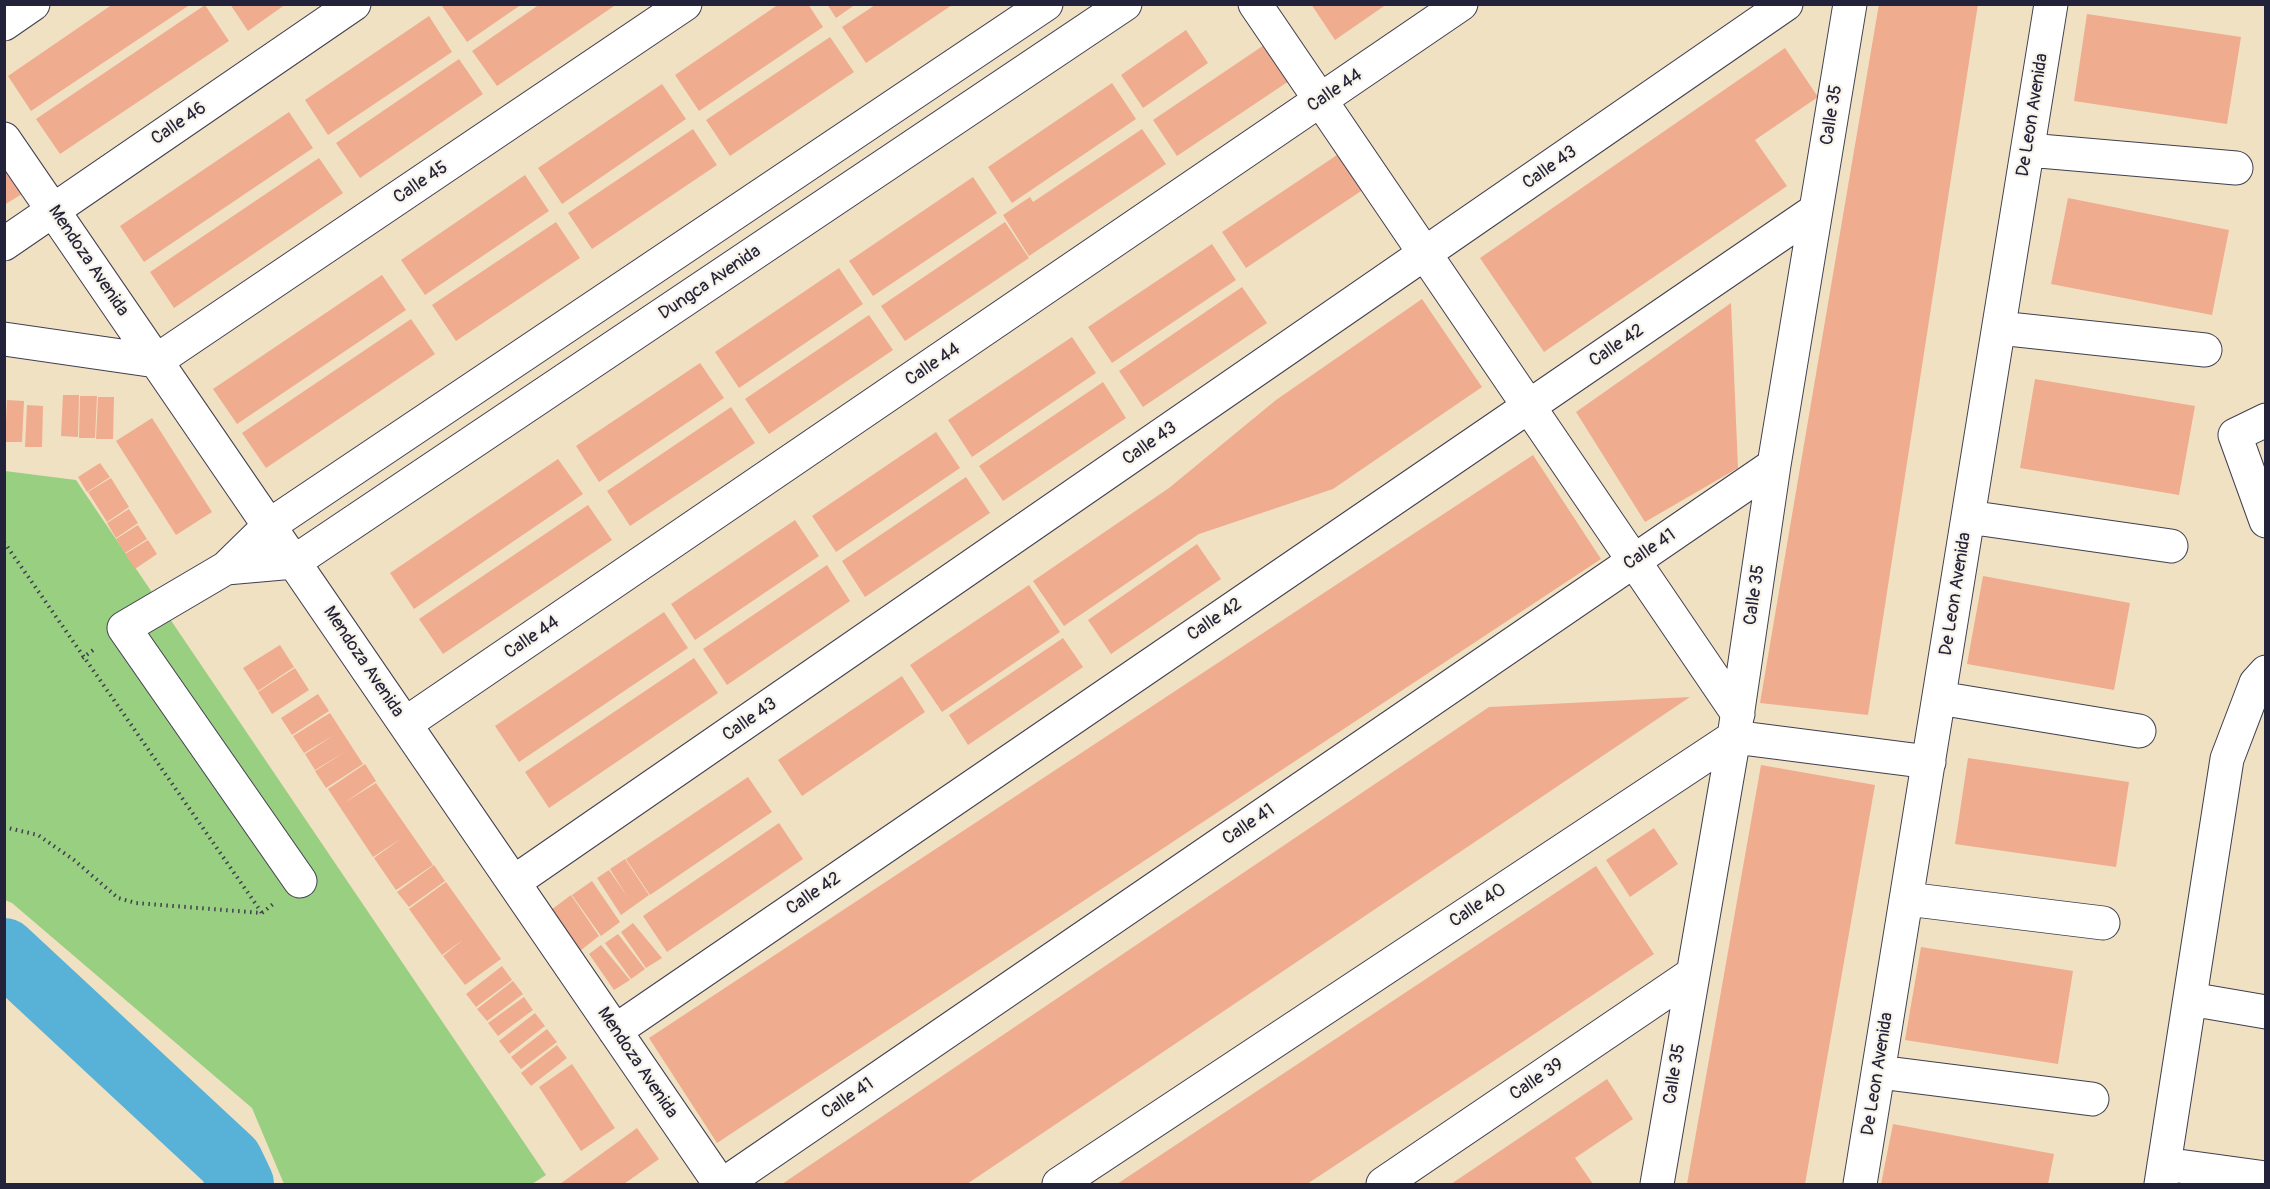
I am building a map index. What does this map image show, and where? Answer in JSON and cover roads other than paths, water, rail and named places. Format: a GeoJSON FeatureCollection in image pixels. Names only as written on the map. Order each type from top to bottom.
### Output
{"type":"FeatureCollection","features":[{"type":"Feature","properties":{"kind":"street"},"geometry":{"type":"LineString","coordinates":[[4,24],[33,4]]}},
{"type":"Feature","properties":{"kind":"street","name":"Calle 46"},"geometry":{"type":"LineString","coordinates":[[4,244],[354,4]]}},
{"type":"Feature","properties":{"kind":"street","name":"Calle 45"},"geometry":{"type":"LineString","coordinates":[[156,361],[685,4]]}},
{"type":"Feature","properties":{"kind":"street"},"geometry":{"type":"LineString","coordinates":[[300,881],[124,628],[226,568],[270,525],[1046,4]]}},
{"type":"Feature","properties":{"kind":"street","name":"Dungca Avenida"},"geometry":{"type":"LineString","coordinates":[[294,562],[1125,4]]}},
{"type":"Feature","properties":{"kind":"street"},"geometry":{"type":"LineString","coordinates":[[1255,4],[1633,562],[1736,725],[1929,762]]}},
{"type":"Feature","properties":{"kind":"street","name":"Calle 44"},"geometry":{"type":"LineString","coordinates":[[405,724],[1461,4]]}},
{"type":"Feature","properties":{"kind":"street","name":"Calle 43"},"geometry":{"type":"LineString","coordinates":[[514,882],[1786,4]]}},
{"type":"Feature","properties":{"kind":"street","name":"Calle 35"},"geometry":{"type":"LineString","coordinates":[[1657,1185],[1691,975],[1736,725],[1774,465],[1850,4]]}},
{"type":"Feature","properties":{"kind":"street","name":"De Leon Avenida"},"geometry":{"type":"LineString","coordinates":[[1860,1185],[2051,4]]}},
{"type":"Feature","properties":{"kind":"street","name":"Mendoza Avenida"},"geometry":{"type":"LineString","coordinates":[[4,139],[722,1185]]}},
{"type":"Feature","properties":{"kind":"street"},"geometry":{"type":"LineString","coordinates":[[2028,150],[2236,168]]}},
{"type":"Feature","properties":{"kind":"street","name":"Calle 42"},"geometry":{"type":"LineString","coordinates":[[615,1031],[1816,210]]}},
{"type":"Feature","properties":{"kind":"street"},"geometry":{"type":"LineString","coordinates":[[1999,328],[2205,350]]}},
{"type":"Feature","properties":{"kind":"street"},"geometry":{"type":"LineString","coordinates":[[4,339],[156,361]]}},
{"type":"Feature","properties":{"kind":"street"},"geometry":{"type":"LineString","coordinates":[[2265,420],[2235,435],[2265,521]]}},
{"type":"Feature","properties":{"kind":"street","name":"Calle 41"},"geometry":{"type":"LineString","coordinates":[[722,1185],[1774,465]]}},
{"type":"Feature","properties":{"kind":"street"},"geometry":{"type":"LineString","coordinates":[[1968,517],[2171,546]]}},
{"type":"Feature","properties":{"kind":"street"},"geometry":{"type":"LineString","coordinates":[[226,568],[294,562]]}},
{"type":"Feature","properties":{"kind":"street"},"geometry":{"type":"LineString","coordinates":[[2265,672],[2256,684],[2227,759],[2163,1174],[2265,1178]]}},
{"type":"Feature","properties":{"kind":"street"},"geometry":{"type":"LineString","coordinates":[[1939,698],[2139,731]]}},
{"type":"Feature","properties":{"kind":"street","name":"Calle 40"},"geometry":{"type":"LineString","coordinates":[[1059,1185],[1736,725]]}},
{"type":"Feature","properties":{"kind":"street"},"geometry":{"type":"LineString","coordinates":[[1907,899],[2103,923]]}},
{"type":"Feature","properties":{"kind":"street","name":"Calle 39"},"geometry":{"type":"LineString","coordinates":[[1383,1185],[1691,975]]}},
{"type":"Feature","properties":{"kind":"street"},"geometry":{"type":"LineString","coordinates":[[2190,999],[2265,1012]]}},
{"type":"Feature","properties":{"kind":"street"},"geometry":{"type":"LineString","coordinates":[[1879,1072],[2092,1099]]}},
{"type":"Feature","properties":{"kind":"waterway"},"geometry":{"type":"LineString","coordinates":[[4,951],[230,1161],[241,1184]]}}]}
